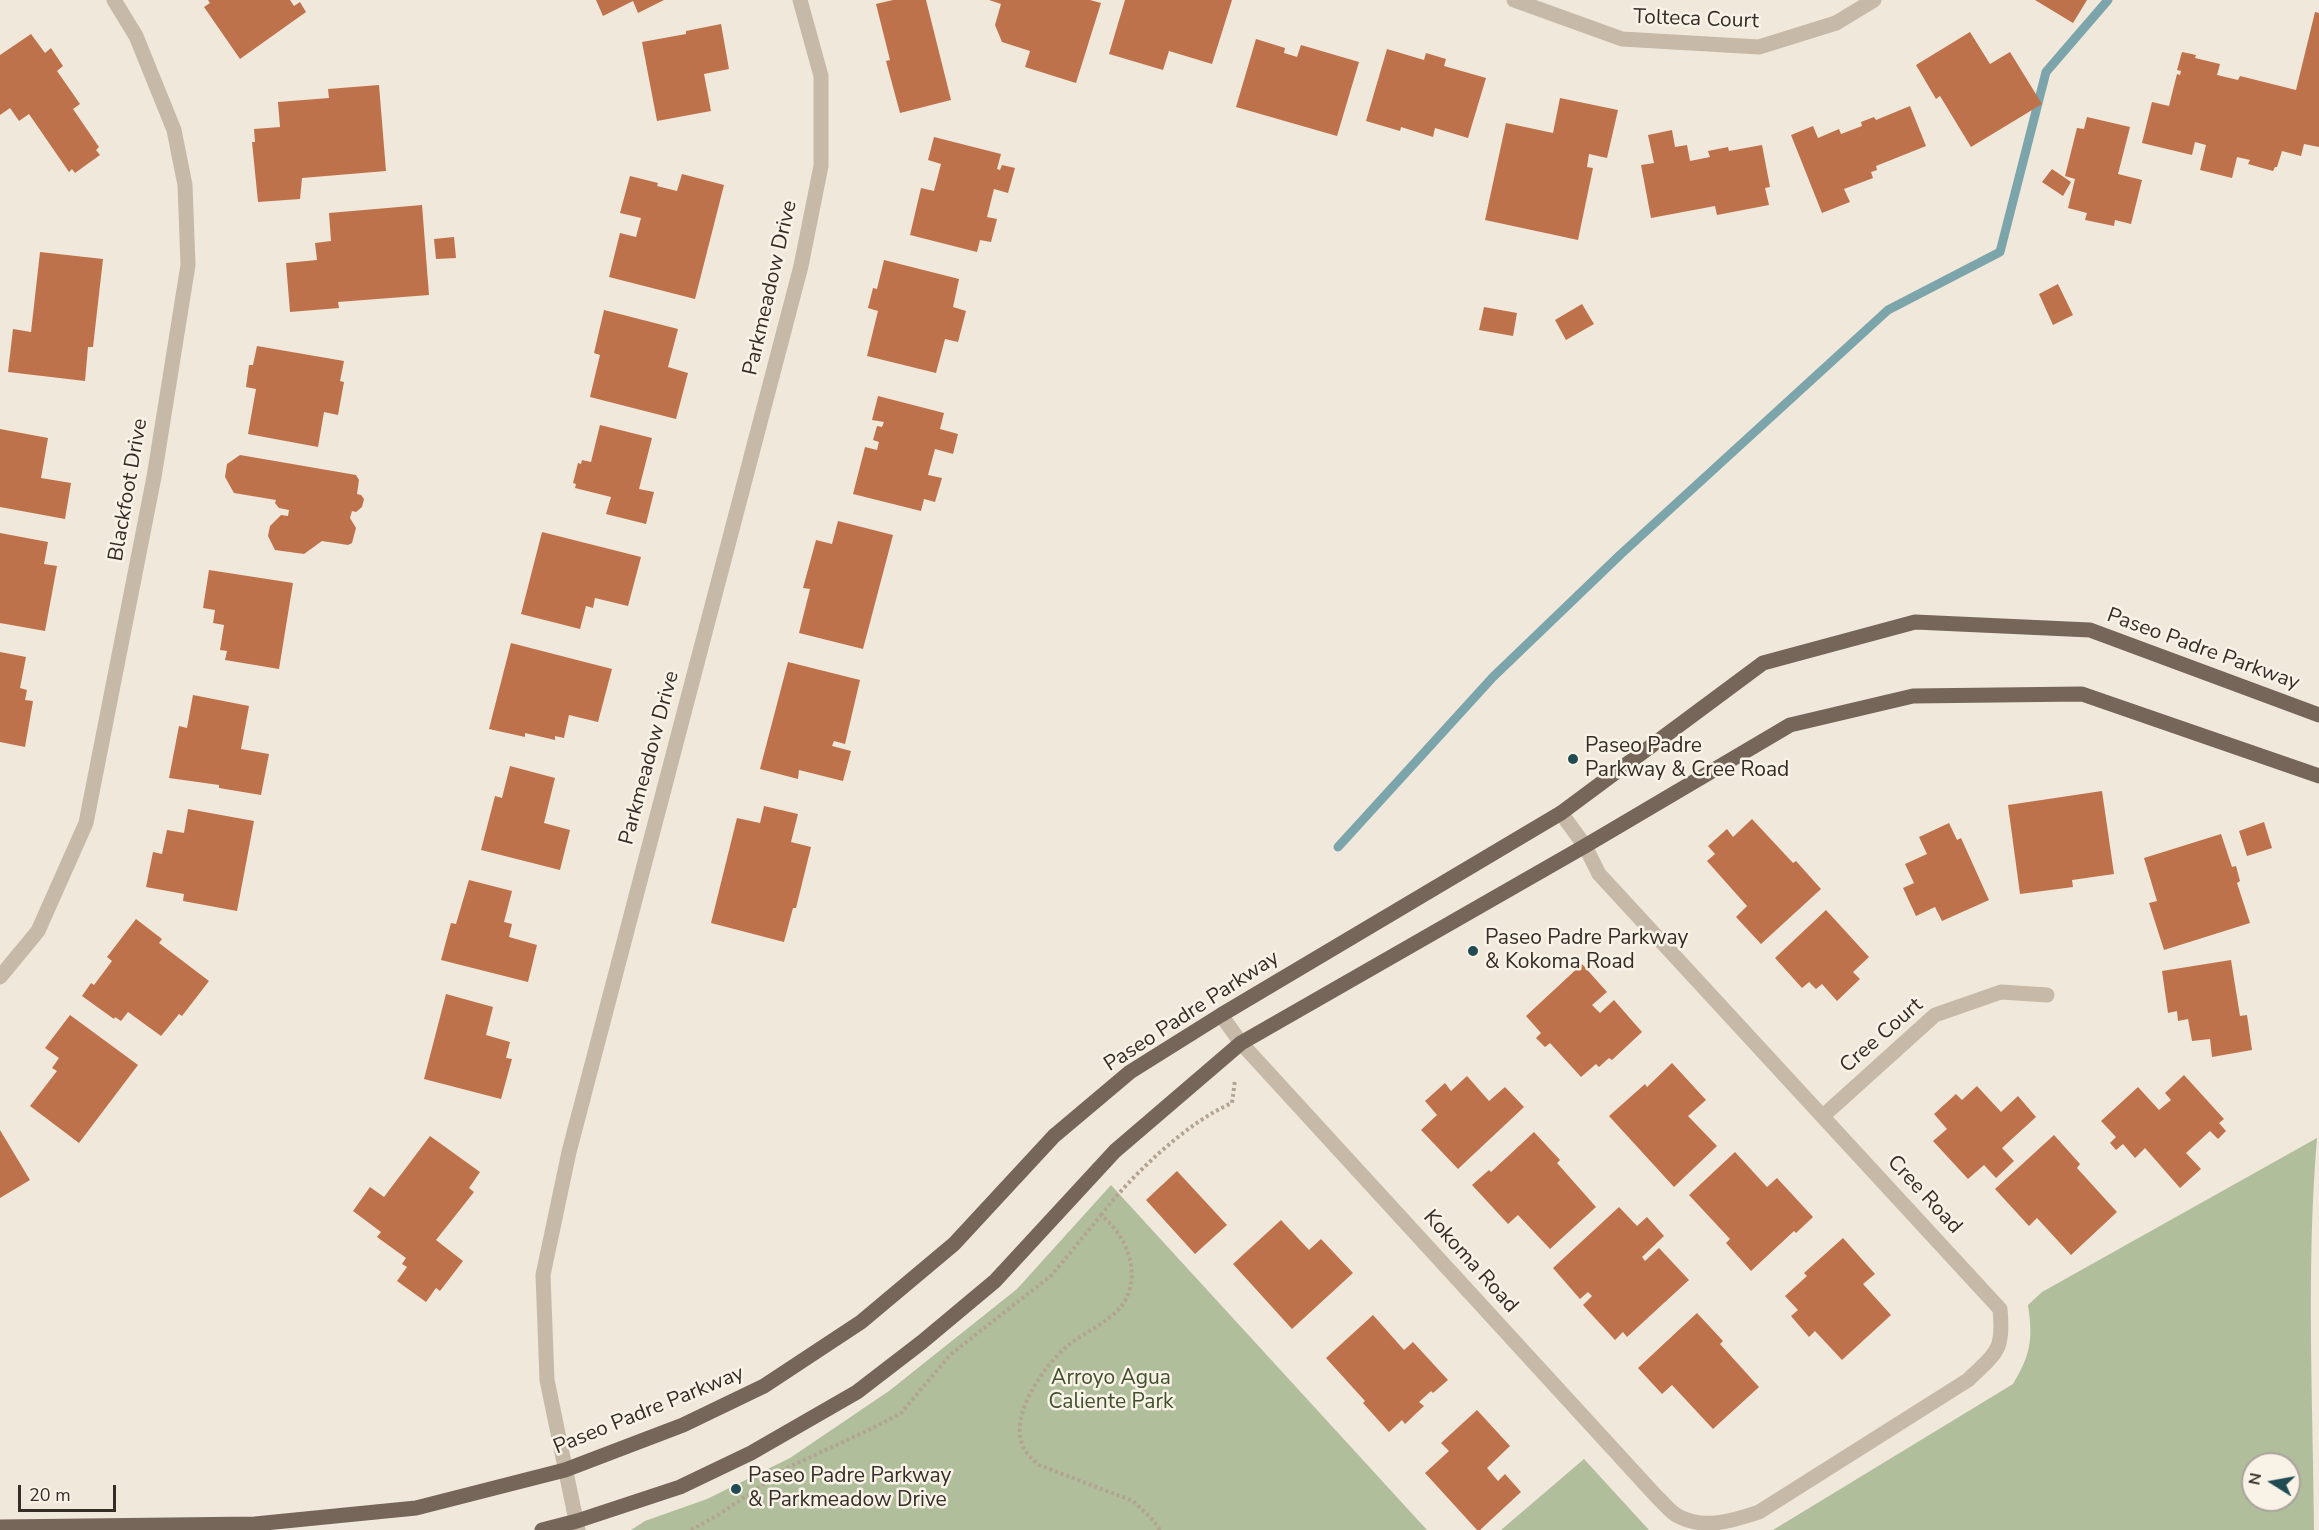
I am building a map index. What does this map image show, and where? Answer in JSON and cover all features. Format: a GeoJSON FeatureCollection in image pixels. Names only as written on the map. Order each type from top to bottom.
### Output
{"type":"FeatureCollection","features":[{"type":"Feature","properties":{"kind":"main road","name":"Paseo Padre Parkway"},"geometry":{"type":"LineString","coordinates":[[0,1527],[255,1524],[404,1509],[565,1470],[683,1425],[764,1386],[861,1322],[954,1244],[1054,1136],[1130,1072],[1221,1015],[1561,813],[1763,663],[1915,622],[2090,630],[2319,715]]}},
{"type":"Feature","properties":{"kind":"main road"},"geometry":{"type":"LineString","coordinates":[[542,1530],[577,1526],[680,1487],[751,1453],[857,1392],[995,1281],[1115,1150],[1241,1042],[1585,846],[1790,725],[1913,696],[2082,694],[2319,776]]}},
{"type":"Feature","properties":{"kind":"street","name":"Blackfoot Drive"},"geometry":{"type":"LineString","coordinates":[[0,977],[38,931],[86,823],[154,477],[188,265],[185,185],[174,130],[136,36],[114,0]]}},
{"type":"Feature","properties":{"kind":"street","name":"Parkmeadow Drive"},"geometry":{"type":"LineString","coordinates":[[577,1526],[547,1380],[543,1275],[569,1152],[801,266],[821,166],[821,76],[800,0]]}},
{"type":"Feature","properties":{"kind":"street","name":"Tolteca Court"},"geometry":{"type":"LineString","coordinates":[[1514,0],[1622,39],[1759,47],[1836,23],[1874,0]]}},
{"type":"Feature","properties":{"kind":"street","name":"Cree Road"},"geometry":{"type":"LineString","coordinates":[[1561,813],[1585,846],[1599,874],[2000,1309],[2003,1335],[1996,1353],[1968,1380],[1759,1512],[1725,1524],[1700,1525]]}},
{"type":"Feature","properties":{"kind":"street","name":"Cree Court"},"geometry":{"type":"LineString","coordinates":[[1823,1116],[1935,1015],[2001,992],[2047,995]]}},
{"type":"Feature","properties":{"kind":"street","name":"Kokoma Road"},"geometry":{"type":"LineString","coordinates":[[1221,1015],[1241,1042],[1657,1497],[1678,1516],[1700,1525]]}},
{"type":"Feature","properties":{"kind":"path"},"geometry":{"type":"LineString","coordinates":[[691,1530],[718,1515],[789,1467],[901,1413],[951,1354],[1052,1275],[1119,1191],[1171,1144],[1212,1112],[1232,1103],[1241,1042]]}},
{"type":"Feature","properties":{"kind":"path"},"geometry":{"type":"LineString","coordinates":[[1101,1215],[1111,1223],[1127,1250],[1132,1266],[1130,1284],[1123,1304],[1105,1320],[1065,1348],[1033,1388],[1020,1424],[1021,1442],[1028,1455],[1039,1465],[1134,1501],[1160,1530]]}},
{"type":"Feature","properties":{"kind":"green space"},"geometry":{"type":"Polygon","coordinates":[[[2317,1138],[2311,1285],[2314,1530],[1773,1530],[2013,1384],[2024,1364],[2029,1346],[2028,1305],[2042,1292],[2317,1138]]]}},
{"type":"Feature","properties":{"kind":"green space","name":"Arroyo Agua Caliente Park"},"geometry":{"type":"Polygon","coordinates":[[[1111,1185],[1427,1530],[631,1530],[645,1521],[707,1499],[790,1458],[889,1391],[1017,1289],[1111,1185]]]}},
{"type":"Feature","properties":{"kind":"green space"},"geometry":{"type":"Polygon","coordinates":[[[1584,1459],[1649,1530],[1501,1530],[1584,1459]]]}},
{"type":"Feature","properties":{"kind":"building"},"geometry":{"type":"Polygon","coordinates":[[[208,0],[290,0],[294,6],[300,2],[306,12],[240,59],[204,7],[210,3],[208,0]]]}},
{"type":"Feature","properties":{"kind":"building"},"geometry":{"type":"Polygon","coordinates":[[[596,0],[664,0],[638,13],[633,1],[603,16],[596,0]]]}},
{"type":"Feature","properties":{"kind":"building"},"geometry":{"type":"Polygon","coordinates":[[[893,0],[926,0],[951,100],[900,113],[886,61],[890,60],[876,4],[893,0]]]}},
{"type":"Feature","properties":{"kind":"building"},"geometry":{"type":"Polygon","coordinates":[[[989,0],[1090,0],[1101,3],[1076,83],[1025,67],[1030,51],[1002,42],[995,25],[1001,4],[989,0]]]}},
{"type":"Feature","properties":{"kind":"building"},"geometry":{"type":"Polygon","coordinates":[[[1125,0],[1232,0],[1212,64],[1169,51],[1163,70],[1109,54],[1125,0]]]}},
{"type":"Feature","properties":{"kind":"building"},"geometry":{"type":"Polygon","coordinates":[[[2035,0],[2087,0],[2073,23],[2035,0]]]}},
{"type":"Feature","properties":{"kind":"building"},"geometry":{"type":"Polygon","coordinates":[[[2315,12],[2319,13],[2319,147],[2304,144],[2301,156],[2282,151],[2277,167],[2273,171],[2248,164],[2250,160],[2237,157],[2232,178],[2200,170],[2206,145],[2195,142],[2192,155],[2142,143],[2152,102],[2169,106],[2177,74],[2180,75],[2181,71],[2177,70],[2182,52],[2196,55],[2195,58],[2220,64],[2217,75],[2238,80],[2240,76],[2296,90],[2315,12]]]}},
{"type":"Feature","properties":{"kind":"building"},"geometry":{"type":"Polygon","coordinates":[[[721,24],[729,69],[704,74],[711,111],[657,121],[642,42],[686,34],[686,31],[721,24]]]}},
{"type":"Feature","properties":{"kind":"building"},"geometry":{"type":"Polygon","coordinates":[[[1970,32],[1990,64],[2010,52],[2042,104],[1971,147],[1940,96],[1936,99],[1916,65],[1970,32]]]}},
{"type":"Feature","properties":{"kind":"building"},"geometry":{"type":"Polygon","coordinates":[[[31,34],[45,53],[51,48],[63,66],[57,71],[80,104],[73,109],[99,147],[96,150],[100,155],[75,173],[72,169],[69,172],[29,114],[19,121],[10,108],[0,115],[0,55],[31,34]]]}},
{"type":"Feature","properties":{"kind":"building"},"geometry":{"type":"Polygon","coordinates":[[[1256,39],[1285,48],[1284,53],[1297,57],[1301,45],[1359,62],[1337,136],[1236,107],[1256,39]]]}},
{"type":"Feature","properties":{"kind":"building"},"geometry":{"type":"Polygon","coordinates":[[[1387,49],[1424,60],[1426,53],[1446,59],[1444,66],[1486,78],[1468,138],[1435,128],[1433,137],[1401,127],[1400,131],[1366,121],[1387,49]]]}},
{"type":"Feature","properties":{"kind":"building"},"geometry":{"type":"Polygon","coordinates":[[[379,85],[386,171],[302,178],[300,199],[258,202],[252,142],[255,142],[254,129],[280,127],[278,102],[329,98],[328,89],[379,85]]]}},
{"type":"Feature","properties":{"kind":"building"},"geometry":{"type":"Polygon","coordinates":[[[1560,98],[1618,110],[1607,158],[1589,154],[1587,167],[1593,168],[1578,240],[1485,220],[1506,123],[1553,133],[1560,98]]]}},
{"type":"Feature","properties":{"kind":"building"},"geometry":{"type":"Polygon","coordinates":[[[1910,106],[1926,146],[1876,166],[1877,170],[1871,172],[1873,178],[1844,189],[1850,202],[1822,213],[1791,135],[1813,126],[1818,138],[1839,129],[1841,134],[1862,126],[1861,122],[1874,117],[1876,120],[1910,106]]]}},
{"type":"Feature","properties":{"kind":"building"},"geometry":{"type":"Polygon","coordinates":[[[2087,117],[2130,127],[2118,174],[2142,180],[2131,224],[2115,220],[2114,226],[2085,220],[2087,213],[2068,208],[2075,179],[2065,176],[2077,128],[2084,129],[2087,117]]]}},
{"type":"Feature","properties":{"kind":"building"},"geometry":{"type":"Polygon","coordinates":[[[1672,130],[1675,147],[1687,145],[1690,161],[1710,157],[1708,151],[1728,147],[1729,151],[1762,145],[1770,187],[1765,188],[1769,205],[1717,215],[1715,206],[1651,218],[1641,165],[1654,163],[1648,135],[1672,130]]]}},
{"type":"Feature","properties":{"kind":"building"},"geometry":{"type":"Polygon","coordinates":[[[934,137],[1001,154],[997,169],[1000,170],[1002,165],[1015,168],[1008,193],[994,189],[987,217],[997,219],[991,242],[980,240],[977,252],[910,235],[921,188],[934,191],[941,164],[928,160],[934,137]]]}},
{"type":"Feature","properties":{"kind":"building"},"geometry":{"type":"Polygon","coordinates":[[[2052,169],[2071,182],[2063,196],[2042,182],[2052,169]]]}},
{"type":"Feature","properties":{"kind":"building"},"geometry":{"type":"Polygon","coordinates":[[[682,174],[724,185],[695,299],[609,277],[620,233],[636,237],[641,218],[620,213],[630,176],[658,183],[657,186],[677,191],[682,174]]]}},
{"type":"Feature","properties":{"kind":"building"},"geometry":{"type":"Polygon","coordinates":[[[422,205],[429,295],[338,302],[339,308],[290,312],[286,263],[317,260],[315,243],[331,241],[329,213],[422,205]]]}},
{"type":"Feature","properties":{"kind":"building"},"geometry":{"type":"Polygon","coordinates":[[[454,237],[456,258],[436,259],[434,239],[454,237]]]}},
{"type":"Feature","properties":{"kind":"building"},"geometry":{"type":"Polygon","coordinates":[[[40,252],[103,259],[93,347],[88,347],[85,381],[8,372],[13,329],[31,332],[40,252]]]}},
{"type":"Feature","properties":{"kind":"building"},"geometry":{"type":"Polygon","coordinates":[[[884,260],[959,279],[953,307],[966,311],[958,342],[945,339],[936,373],[867,356],[878,311],[868,308],[873,288],[877,289],[884,260]]]}},
{"type":"Feature","properties":{"kind":"building"},"geometry":{"type":"Polygon","coordinates":[[[2058,284],[2073,315],[2053,325],[2039,294],[2058,284]]]}},
{"type":"Feature","properties":{"kind":"building"},"geometry":{"type":"Polygon","coordinates":[[[1582,304],[1594,324],[1566,340],[1555,320],[1582,304]]]}},
{"type":"Feature","properties":{"kind":"building"},"geometry":{"type":"Polygon","coordinates":[[[1484,307],[1517,313],[1513,336],[1479,330],[1484,307]]]}},
{"type":"Feature","properties":{"kind":"building"},"geometry":{"type":"Polygon","coordinates":[[[604,310],[678,329],[668,367],[688,373],[676,419],[590,397],[600,355],[594,353],[604,310]]]}},
{"type":"Feature","properties":{"kind":"building"},"geometry":{"type":"Polygon","coordinates":[[[257,346],[344,361],[340,381],[344,382],[338,415],[324,412],[318,447],[248,434],[256,389],[246,387],[249,365],[253,365],[257,346]]]}},
{"type":"Feature","properties":{"kind":"building"},"geometry":{"type":"Polygon","coordinates":[[[878,396],[944,413],[940,429],[958,434],[953,454],[935,449],[928,475],[942,478],[935,502],[924,499],[921,511],[853,494],[865,447],[877,450],[879,442],[873,440],[877,426],[882,427],[884,422],[872,420],[878,396]]]}},
{"type":"Feature","properties":{"kind":"building"},"geometry":{"type":"Polygon","coordinates":[[[600,425],[652,438],[639,489],[654,492],[646,524],[606,514],[611,497],[575,488],[576,484],[573,483],[578,463],[581,464],[582,460],[591,462],[600,425]]]}},
{"type":"Feature","properties":{"kind":"building"},"geometry":{"type":"Polygon","coordinates":[[[0,429],[48,438],[41,478],[71,483],[65,519],[0,507],[0,429]]]}},
{"type":"Feature","properties":{"kind":"building"},"geometry":{"type":"Polygon","coordinates":[[[240,455],[356,475],[359,480],[357,494],[364,499],[362,507],[356,512],[352,511],[350,518],[356,528],[352,543],[348,545],[322,541],[304,554],[275,550],[268,536],[270,526],[281,515],[288,516],[289,510],[279,508],[275,503],[276,500],[234,493],[225,477],[227,464],[240,455]]]}},
{"type":"Feature","properties":{"kind":"building"},"geometry":{"type":"Polygon","coordinates":[[[838,521],[893,535],[863,649],[799,633],[810,589],[803,588],[816,540],[832,544],[838,521]]]}},
{"type":"Feature","properties":{"kind":"building"},"geometry":{"type":"Polygon","coordinates":[[[542,532],[641,557],[628,606],[595,598],[593,608],[586,606],[580,629],[521,614],[542,532]]]}},
{"type":"Feature","properties":{"kind":"building"},"geometry":{"type":"Polygon","coordinates":[[[0,533],[48,542],[44,564],[57,566],[45,631],[0,623],[0,533]]]}},
{"type":"Feature","properties":{"kind":"building"},"geometry":{"type":"Polygon","coordinates":[[[209,570],[293,583],[279,669],[225,660],[227,651],[220,650],[224,625],[213,623],[215,610],[203,608],[209,570]]]}},
{"type":"Feature","properties":{"kind":"building"},"geometry":{"type":"Polygon","coordinates":[[[511,643],[612,669],[598,722],[569,715],[564,738],[555,736],[555,740],[525,733],[525,737],[489,729],[511,643]]]}},
{"type":"Feature","properties":{"kind":"building"},"geometry":{"type":"Polygon","coordinates":[[[0,652],[26,657],[20,688],[27,690],[25,700],[33,701],[25,747],[0,742],[0,652]]]}},
{"type":"Feature","properties":{"kind":"building"},"geometry":{"type":"Polygon","coordinates":[[[788,662],[860,680],[845,744],[834,741],[832,746],[851,751],[843,781],[799,770],[798,779],[760,769],[788,662]]]}},
{"type":"Feature","properties":{"kind":"building"},"geometry":{"type":"Polygon","coordinates":[[[193,695],[249,706],[241,749],[269,754],[261,795],[219,788],[219,785],[169,778],[179,726],[187,728],[193,695]]]}},
{"type":"Feature","properties":{"kind":"building"},"geometry":{"type":"Polygon","coordinates":[[[510,766],[555,778],[544,823],[570,830],[560,870],[481,850],[495,796],[502,798],[510,766]]]}},
{"type":"Feature","properties":{"kind":"building"},"geometry":{"type":"Polygon","coordinates":[[[2102,791],[2114,874],[2072,880],[2073,887],[2020,894],[2008,805],[2102,791]]]}},
{"type":"Feature","properties":{"kind":"building"},"geometry":{"type":"Polygon","coordinates":[[[764,806],[798,814],[791,842],[811,847],[796,908],[793,908],[784,942],[711,923],[737,818],[760,823],[764,806]]]}},
{"type":"Feature","properties":{"kind":"building"},"geometry":{"type":"Polygon","coordinates":[[[188,809],[254,821],[237,911],[183,901],[184,894],[146,887],[153,852],[162,854],[167,830],[184,833],[188,809]]]}},
{"type":"Feature","properties":{"kind":"building"},"geometry":{"type":"Polygon","coordinates":[[[1752,819],[1793,863],[1796,861],[1821,889],[1761,944],[1736,917],[1747,906],[1707,861],[1715,854],[1708,846],[1727,829],[1733,837],[1752,819]]]}},
{"type":"Feature","properties":{"kind":"building"},"geometry":{"type":"Polygon","coordinates":[[[2264,822],[2272,848],[2247,856],[2239,831],[2264,822]]]}},
{"type":"Feature","properties":{"kind":"building"},"geometry":{"type":"Polygon","coordinates":[[[1949,823],[1957,840],[1961,838],[1989,900],[1942,921],[1935,907],[1916,916],[1903,888],[1914,883],[1905,864],[1927,854],[1919,837],[1949,823]]]}},
{"type":"Feature","properties":{"kind":"building"},"geometry":{"type":"Polygon","coordinates":[[[2221,834],[2232,867],[2236,866],[2240,881],[2237,883],[2250,923],[2164,950],[2149,903],[2157,901],[2144,858],[2221,834]]]}},
{"type":"Feature","properties":{"kind":"building"},"geometry":{"type":"Polygon","coordinates":[[[469,880],[512,891],[504,922],[512,924],[509,937],[537,945],[528,982],[441,960],[451,923],[456,924],[469,880]]]}},
{"type":"Feature","properties":{"kind":"building"},"geometry":{"type":"Polygon","coordinates":[[[1826,910],[1869,957],[1853,972],[1860,979],[1837,1001],[1822,984],[1816,989],[1809,982],[1802,988],[1775,958],[1826,910]]]}},
{"type":"Feature","properties":{"kind":"building"},"geometry":{"type":"Polygon","coordinates":[[[136,919],[162,939],[159,943],[209,981],[182,1016],[179,1014],[161,1036],[128,1012],[121,1021],[115,1017],[114,1019],[82,996],[91,983],[94,985],[112,961],[107,957],[136,919]]]}},
{"type":"Feature","properties":{"kind":"building"},"geometry":{"type":"Polygon","coordinates":[[[2231,960],[2240,1016],[2247,1015],[2252,1050],[2212,1057],[2210,1039],[2192,1041],[2188,1019],[2178,1021],[2177,1011],[2168,1013],[2162,971],[2231,960]]]}},
{"type":"Feature","properties":{"kind":"building"},"geometry":{"type":"Polygon","coordinates":[[[1582,964],[1607,992],[1592,1005],[1600,1013],[1614,1000],[1642,1032],[1612,1060],[1609,1058],[1599,1067],[1596,1064],[1581,1077],[1550,1043],[1545,1047],[1536,1038],[1541,1033],[1526,1016],[1582,964]]]}},
{"type":"Feature","properties":{"kind":"building"},"geometry":{"type":"Polygon","coordinates":[[[446,994],[493,1007],[486,1035],[510,1042],[506,1058],[512,1059],[501,1099],[424,1079],[446,994]]]}},
{"type":"Feature","properties":{"kind":"building"},"geometry":{"type":"Polygon","coordinates":[[[70,1015],[138,1065],[79,1143],[30,1106],[57,1071],[52,1068],[59,1058],[45,1048],[70,1015]]]}},
{"type":"Feature","properties":{"kind":"building"},"geometry":{"type":"Polygon","coordinates":[[[1672,1063],[1706,1100],[1688,1116],[1717,1146],[1674,1187],[1609,1116],[1645,1084],[1647,1087],[1672,1063]]]}},
{"type":"Feature","properties":{"kind":"building"},"geometry":{"type":"Polygon","coordinates":[[[2184,1075],[2224,1119],[2219,1123],[2226,1131],[2218,1139],[2210,1131],[2186,1153],[2201,1169],[2180,1188],[2145,1148],[2135,1158],[2123,1144],[2116,1150],[2110,1143],[2116,1137],[2101,1121],[2138,1087],[2159,1110],[2171,1100],[2165,1093],[2184,1075]]]}},
{"type":"Feature","properties":{"kind":"building"},"geometry":{"type":"Polygon","coordinates":[[[1467,1076],[1489,1101],[1505,1087],[1524,1107],[1458,1169],[1421,1130],[1437,1115],[1425,1101],[1445,1083],[1451,1091],[1467,1076]]]}},
{"type":"Feature","properties":{"kind":"building"},"geometry":{"type":"Polygon","coordinates":[[[1977,1086],[2001,1112],[2018,1096],[2036,1117],[2002,1148],[2014,1161],[1996,1178],[1984,1165],[1968,1179],[1933,1141],[1947,1129],[1934,1114],[1956,1094],[1962,1100],[1977,1086]]]}},
{"type":"Feature","properties":{"kind":"building"},"geometry":{"type":"Polygon","coordinates":[[[0,1130],[30,1180],[0,1198],[0,1130]]]}},
{"type":"Feature","properties":{"kind":"building"},"geometry":{"type":"Polygon","coordinates":[[[1534,1132],[1560,1160],[1557,1163],[1596,1207],[1550,1249],[1518,1215],[1508,1224],[1472,1185],[1489,1170],[1491,1172],[1534,1132]]]}},
{"type":"Feature","properties":{"kind":"building"},"geometry":{"type":"Polygon","coordinates":[[[2054,1135],[2080,1164],[2077,1168],[2117,1212],[2071,1255],[2037,1218],[2029,1226],[1995,1189],[2054,1135]]]}},
{"type":"Feature","properties":{"kind":"building"},"geometry":{"type":"Polygon","coordinates":[[[430,1136],[480,1172],[469,1188],[474,1192],[436,1240],[463,1261],[440,1291],[436,1288],[426,1302],[397,1281],[407,1267],[402,1264],[406,1258],[377,1237],[381,1232],[353,1211],[370,1187],[384,1197],[430,1136]]]}},
{"type":"Feature","properties":{"kind":"building"},"geometry":{"type":"Polygon","coordinates":[[[1735,1152],[1767,1187],[1777,1178],[1813,1217],[1796,1233],[1794,1231],[1751,1271],[1726,1243],[1730,1239],[1689,1195],[1735,1152]]]}},
{"type":"Feature","properties":{"kind":"building"},"geometry":{"type":"Polygon","coordinates":[[[1177,1171],[1227,1225],[1195,1254],[1146,1200],[1177,1171]]]}},
{"type":"Feature","properties":{"kind":"building"},"geometry":{"type":"Polygon","coordinates":[[[1619,1207],[1637,1226],[1647,1217],[1664,1236],[1642,1257],[1645,1261],[1659,1248],[1689,1280],[1627,1337],[1623,1332],[1615,1340],[1583,1305],[1592,1296],[1588,1292],[1580,1299],[1553,1268],[1619,1207]]]}},
{"type":"Feature","properties":{"kind":"building"},"geometry":{"type":"Polygon","coordinates":[[[1281,1220],[1309,1250],[1321,1239],[1353,1273],[1292,1329],[1233,1264],[1281,1220]]]}},
{"type":"Feature","properties":{"kind":"building"},"geometry":{"type":"Polygon","coordinates":[[[1843,1238],[1875,1274],[1863,1284],[1891,1315],[1842,1360],[1815,1331],[1809,1337],[1791,1316],[1798,1310],[1785,1296],[1807,1276],[1804,1273],[1843,1238]]]}},
{"type":"Feature","properties":{"kind":"building"},"geometry":{"type":"Polygon","coordinates":[[[1697,1313],[1723,1341],[1720,1344],[1759,1387],[1713,1429],[1672,1385],[1662,1394],[1638,1368],[1697,1313]]]}},
{"type":"Feature","properties":{"kind":"building"},"geometry":{"type":"Polygon","coordinates":[[[1373,1315],[1404,1350],[1413,1342],[1448,1380],[1419,1402],[1424,1406],[1405,1424],[1402,1420],[1389,1432],[1363,1403],[1365,1401],[1326,1358],[1373,1315]]]}},
{"type":"Feature","properties":{"kind":"building"},"geometry":{"type":"Polygon","coordinates":[[[1477,1410],[1510,1446],[1487,1468],[1498,1481],[1505,1474],[1521,1492],[1480,1530],[1477,1530],[1425,1473],[1449,1451],[1441,1443],[1477,1410]]]}},
{"type":"Feature","properties":{"kind":"waterway"},"geometry":{"type":"LineString","coordinates":[[1338,847],[1493,677],[1621,554],[1888,310],[2000,252],[2046,72],[2108,0]]}},
{"type":"Feature","properties":{"kind":"place","name":"Paseo Padre Parkway & Cree Road"},"geometry":{"type":"Point","coordinates":[1573,759]}},
{"type":"Feature","properties":{"kind":"place","name":"Paseo Padre Parkway & Kokoma Road"},"geometry":{"type":"Point","coordinates":[1473,951]}},
{"type":"Feature","properties":{"kind":"place","name":"Paseo Padre Parkway & Parkmeadow Drive"},"geometry":{"type":"Point","coordinates":[736,1489]}}]}
